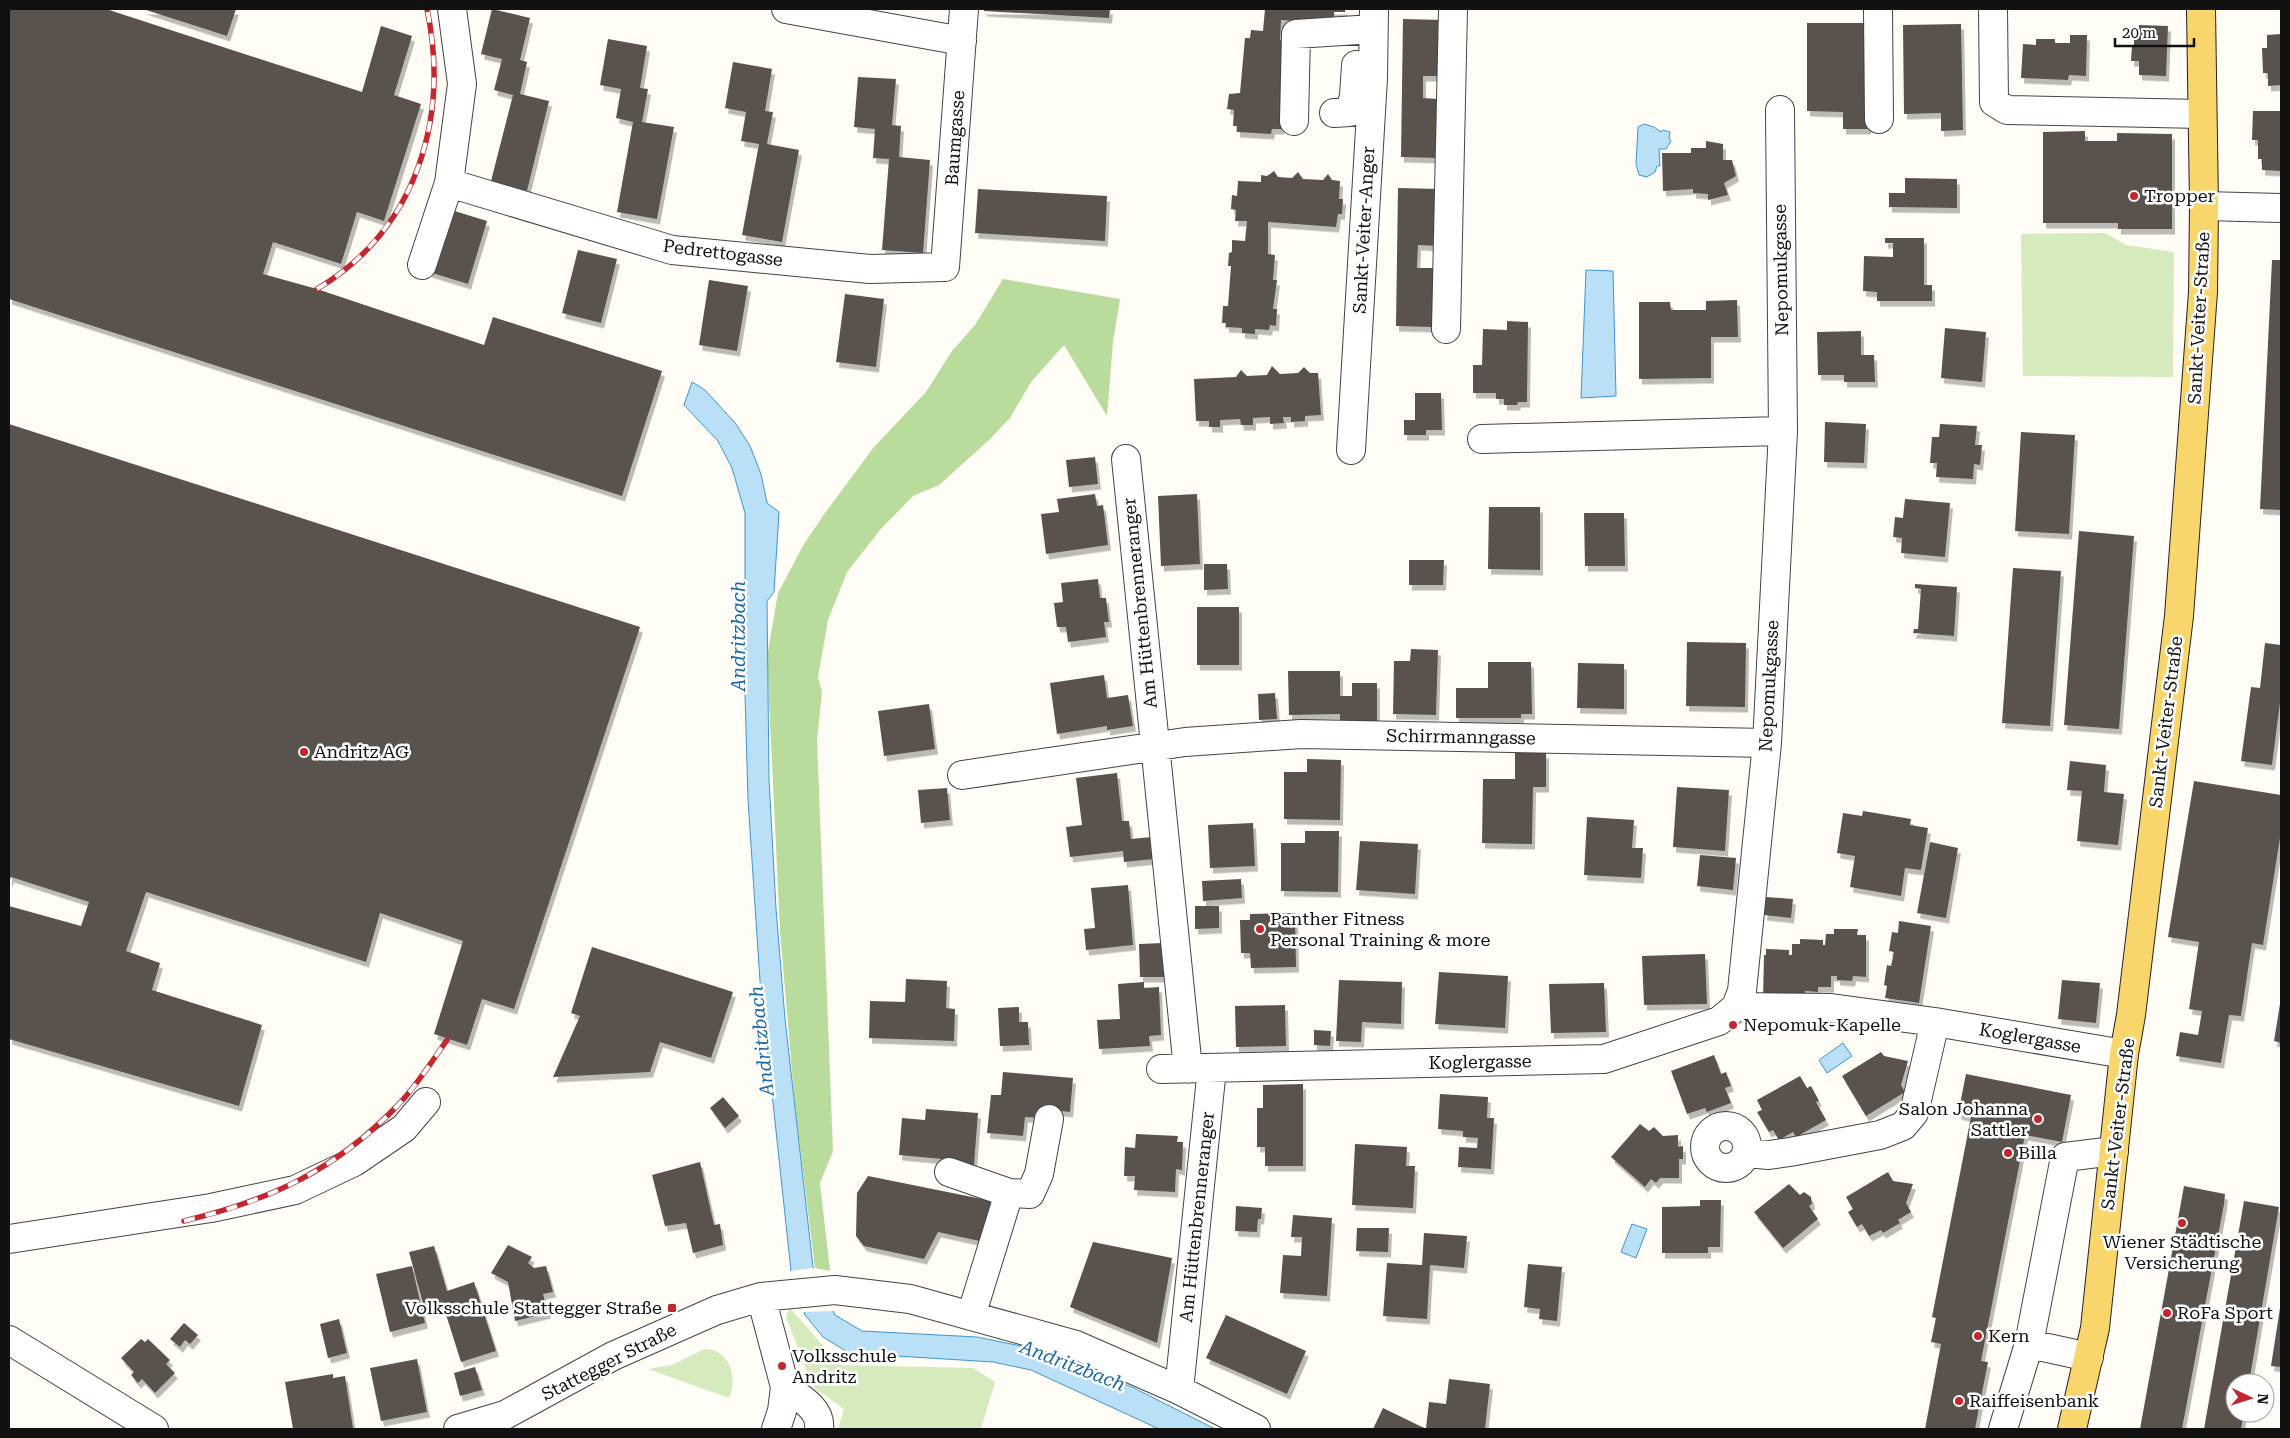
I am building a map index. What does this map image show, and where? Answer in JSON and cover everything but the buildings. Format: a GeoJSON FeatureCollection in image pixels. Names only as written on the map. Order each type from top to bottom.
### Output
{"type":"FeatureCollection","features":[{"type":"Feature","properties":{"kind":"main road","name":"Sankt-Veiter-Straße"},"geometry":{"type":"LineString","coordinates":[[2072,1429],[2095,1328],[2124,1054],[2131,1015],[2179,616],[2203,292],[2204,206],[2201,9]]}},
{"type":"Feature","properties":{"kind":"street"},"geometry":{"type":"LineString","coordinates":[[422,265],[449,183],[462,84],[452,9]]}},
{"type":"Feature","properties":{"kind":"street"},"geometry":{"type":"LineString","coordinates":[[786,9],[962,41]]}},
{"type":"Feature","properties":{"kind":"street","name":"Baumgasse"},"geometry":{"type":"LineString","coordinates":[[945,266],[964,9]]}},
{"type":"Feature","properties":{"kind":"street"},"geometry":{"type":"LineString","coordinates":[[1446,328],[1453,9]]}},
{"type":"Feature","properties":{"kind":"street"},"geometry":{"type":"LineString","coordinates":[[1878,9],[1879,119]]}},
{"type":"Feature","properties":{"kind":"street"},"geometry":{"type":"LineString","coordinates":[[1993,9],[1994,102],[2008,110],[2202,114]]}},
{"type":"Feature","properties":{"kind":"street"},"geometry":{"type":"LineString","coordinates":[[1334,113],[1350,112],[1354,96],[1358,41],[1374,19]]}},
{"type":"Feature","properties":{"kind":"street"},"geometry":{"type":"LineString","coordinates":[[1294,120],[1296,34],[1374,19]]}},
{"type":"Feature","properties":{"kind":"street","name":"Sankt-Veiter-Anger"},"geometry":{"type":"LineString","coordinates":[[1351,450],[1373,78],[1374,19]]}},
{"type":"Feature","properties":{"kind":"street","name":"Nepomukgasse"},"geometry":{"type":"LineString","coordinates":[[1736,1007],[1742,991],[1767,743],[1783,431],[1780,110]]}},
{"type":"Feature","properties":{"kind":"street","name":"Pedrettogasse"},"geometry":{"type":"LineString","coordinates":[[449,183],[672,250],[870,269],[945,266]]}},
{"type":"Feature","properties":{"kind":"street"},"geometry":{"type":"LineString","coordinates":[[2204,206],[2281,208]]}},
{"type":"Feature","properties":{"kind":"street"},"geometry":{"type":"LineString","coordinates":[[1482,439],[1783,431]]}},
{"type":"Feature","properties":{"kind":"street","name":"Am Hüttenbrenneranger"},"geometry":{"type":"LineString","coordinates":[[1126,459],[1155,747],[1200,1068],[1179,1390]]}},
{"type":"Feature","properties":{"kind":"street","name":"Schirrmanngasse"},"geometry":{"type":"LineString","coordinates":[[1155,747],[1185,742],[1301,734],[1767,743]]}},
{"type":"Feature","properties":{"kind":"street"},"geometry":{"type":"LineString","coordinates":[[962,775],[1155,747]]}},
{"type":"Feature","properties":{"kind":"street","name":"Koglergasse"},"geometry":{"type":"LineString","coordinates":[[1200,1068],[1604,1059],[1719,1021],[1736,1007],[1832,1008],[1935,1022],[2124,1054]]}},
{"type":"Feature","properties":{"kind":"street"},"geometry":{"type":"LineString","coordinates":[[1746,1153],[1769,1155],[1790,1152],[1880,1135],[1903,1126],[1914,1113],[1935,1022]]}},
{"type":"Feature","properties":{"kind":"street"},"geometry":{"type":"LineString","coordinates":[[1161,1069],[1200,1068]]}},
{"type":"Feature","properties":{"kind":"street"},"geometry":{"type":"LineString","coordinates":[[9,1240],[211,1208],[296,1190],[354,1162],[404,1128],[426,1102]]}},
{"type":"Feature","properties":{"kind":"street"},"geometry":{"type":"LineString","coordinates":[[949,1172],[1009,1193],[1030,1194],[1039,1174],[1049,1119]]}},
{"type":"Feature","properties":{"kind":"street"},"geometry":{"type":"LineString","coordinates":[[2003,1429],[2029,1344],[2064,1157],[2114,1151]]}},
{"type":"Feature","properties":{"kind":"street"},"geometry":{"type":"LineString","coordinates":[[971,1316],[1009,1193]]}},
{"type":"Feature","properties":{"kind":"street","name":"Stattegger Straße"},"geometry":{"type":"LineString","coordinates":[[458,1429],[505,1415],[613,1356],[717,1310],[760,1296],[835,1290],[910,1300],[1076,1345],[1179,1390],[1256,1429]]}},
{"type":"Feature","properties":{"kind":"street"},"geometry":{"type":"LineString","coordinates":[[760,1296],[785,1387],[782,1411],[776,1429]]}},
{"type":"Feature","properties":{"kind":"street"},"geometry":{"type":"LineString","coordinates":[[9,1340],[154,1429]]}},
{"type":"Feature","properties":{"kind":"street"},"geometry":{"type":"LineString","coordinates":[[2029,1344],[2089,1357]]}},
{"type":"Feature","properties":{"kind":"street"},"geometry":{"type":"LineString","coordinates":[[785,1387],[813,1408],[820,1423],[819,1429]]}},
{"type":"Feature","properties":{"kind":"green space"},"geometry":{"type":"Polygon","coordinates":[[[2105,233],[2126,245],[2174,252],[2173,377],[2023,376],[2021,234],[2105,233]]]}},
{"type":"Feature","properties":{"kind":"green space"},"geometry":{"type":"Polygon","coordinates":[[[1003,279],[1120,299],[1113,341],[1107,416],[1064,345],[1031,382],[1010,418],[989,440],[939,485],[913,496],[880,530],[847,572],[828,620],[818,677],[822,692],[817,740],[833,1151],[820,1183],[830,1271],[815,1268],[795,1106],[780,931],[767,657],[778,593],[804,544],[825,513],[874,447],[926,392],[952,351],[975,325],[1003,279]]]}},
{"type":"Feature","properties":{"kind":"green space"},"geometry":{"type":"Polygon","coordinates":[[[790,1308],[840,1365],[973,1368],[995,1382],[981,1429],[838,1429],[844,1409],[813,1387],[786,1317],[790,1308]]]}},
{"type":"Feature","properties":{"kind":"green space"},"geometry":{"type":"Polygon","coordinates":[[[704,1349],[720,1353],[730,1366],[733,1382],[729,1398],[648,1369],[672,1365],[704,1349]]]}},
{"type":"Feature","properties":{"kind":"water"},"geometry":{"type":"Polygon","coordinates":[[[1644,124],[1654,127],[1661,132],[1663,130],[1670,132],[1669,138],[1671,141],[1666,149],[1659,149],[1660,166],[1657,166],[1655,172],[1647,177],[1639,175],[1636,164],[1638,127],[1644,124]]]}},
{"type":"Feature","properties":{"kind":"water"},"geometry":{"type":"Polygon","coordinates":[[[1586,270],[1613,271],[1616,396],[1581,398],[1586,270]]]}},
{"type":"Feature","properties":{"kind":"water","name":"Andritzbach"},"geometry":{"type":"Polygon","coordinates":[[[692,382],[705,390],[736,424],[750,446],[761,474],[767,503],[779,512],[774,592],[767,601],[769,779],[776,909],[785,1019],[813,1267],[835,1315],[862,1331],[977,1337],[1041,1350],[1134,1388],[1215,1429],[1159,1429],[1031,1370],[993,1362],[849,1353],[823,1337],[805,1315],[791,1271],[760,981],[748,800],[745,694],[745,513],[732,468],[718,441],[684,405],[692,382]]]}},
{"type":"Feature","properties":{"kind":"water"},"geometry":{"type":"Polygon","coordinates":[[[1843,1043],[1852,1056],[1827,1073],[1819,1060],[1843,1043]]]}},
{"type":"Feature","properties":{"kind":"water"},"geometry":{"type":"Polygon","coordinates":[[[1632,1224],[1647,1229],[1636,1258],[1621,1252],[1632,1224]]]}},
{"type":"Feature","properties":{"kind":"pier"},"geometry":{"type":"Polygon","coordinates":[[[816,1268],[836,1311],[802,1312],[789,1274],[791,1271],[816,1268]]]}},
{"type":"Feature","properties":{"kind":"railway"},"geometry":{"type":"LineString","coordinates":[[317,289],[351,265],[379,236],[401,203],[418,168],[428,130],[433,91],[433,50],[427,9]]}},
{"type":"Feature","properties":{"kind":"railway"},"geometry":{"type":"LineString","coordinates":[[184,1221],[216,1213],[274,1192],[301,1179],[351,1147],[406,1097],[447,1040]]}},
{"type":"Feature","properties":{"kind":"place","name":"Tropper"},"geometry":{"type":"Point","coordinates":[2134,196]}},
{"type":"Feature","properties":{"kind":"place","name":"Andritz AG"},"geometry":{"type":"Point","coordinates":[304,752]}},
{"type":"Feature","properties":{"kind":"place","name":"Panther Fitness Personal Training & more"},"geometry":{"type":"Point","coordinates":[1260,929]}},
{"type":"Feature","properties":{"kind":"place","name":"Nepomuk-Kapelle"},"geometry":{"type":"Point","coordinates":[1733,1025]}},
{"type":"Feature","properties":{"kind":"place","name":"Salon Johanna Sattler"},"geometry":{"type":"Point","coordinates":[2038,1119]}},
{"type":"Feature","properties":{"kind":"place","name":"Billa"},"geometry":{"type":"Point","coordinates":[2008,1153]}},
{"type":"Feature","properties":{"kind":"place","name":"Wiener Städtische Versicherung"},"geometry":{"type":"Point","coordinates":[2182,1223]}},
{"type":"Feature","properties":{"kind":"place","name":"Volksschule Stattegger Straße"},"geometry":{"type":"Point","coordinates":[672,1308]}},
{"type":"Feature","properties":{"kind":"place","name":"RoFa Sport"},"geometry":{"type":"Point","coordinates":[2167,1313]}},
{"type":"Feature","properties":{"kind":"place","name":"Kern"},"geometry":{"type":"Point","coordinates":[1978,1336]}},
{"type":"Feature","properties":{"kind":"place","name":"Volksschule Andritz"},"geometry":{"type":"Point","coordinates":[782,1366]}},
{"type":"Feature","properties":{"kind":"place","name":"Raiffeisenbank"},"geometry":{"type":"Point","coordinates":[1959,1401]}}]}
